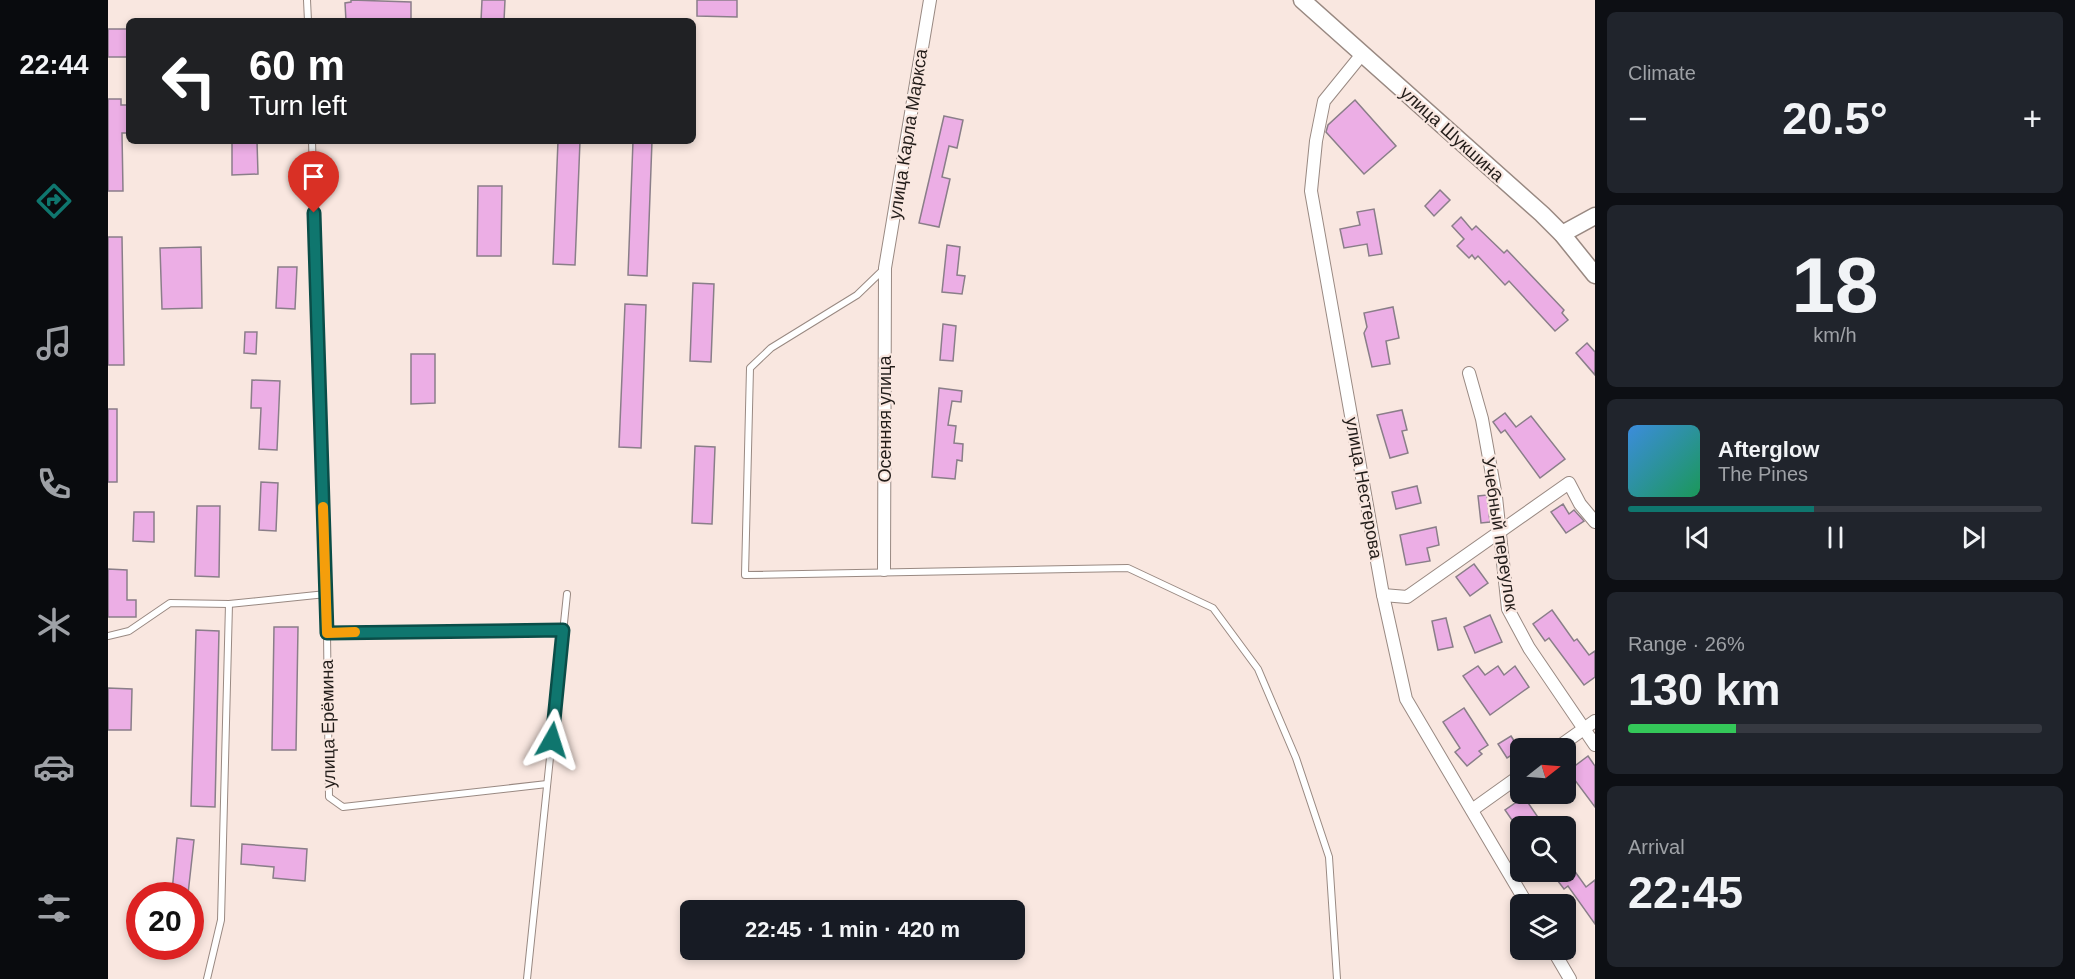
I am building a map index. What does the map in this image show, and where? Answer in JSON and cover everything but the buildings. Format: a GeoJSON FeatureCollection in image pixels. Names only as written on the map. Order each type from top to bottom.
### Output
{"type":"FeatureCollection","features":[{"type":"Feature","properties":{"kind":"street","name":"улица Карла Маркса"},"geometry":{"type":"LineString","coordinates":[[885,268],[930,0]]}},
{"type":"Feature","properties":{"kind":"street","name":"улица Шукшина"},"geometry":{"type":"LineString","coordinates":[[1302,0],[1562,234],[1595,275]]}},
{"type":"Feature","properties":{"kind":"street","name":"улица Нестерова"},"geometry":{"type":"LineString","coordinates":[[1363,53],[1324,101],[1316,141],[1311,191],[1383,595],[1406,699],[1521,894]]}},
{"type":"Feature","properties":{"kind":"street"},"geometry":{"type":"LineString","coordinates":[[1562,234],[1595,216]]}},
{"type":"Feature","properties":{"kind":"street","name":"Осенняя улица"},"geometry":{"type":"LineString","coordinates":[[884,570],[885,268]]}},
{"type":"Feature","properties":{"kind":"street","name":"Учебный переулок"},"geometry":{"type":"LineString","coordinates":[[1469,373],[1482,418],[1500,534],[1508,609],[1529,648],[1595,745]]}},
{"type":"Feature","properties":{"kind":"street"},"geometry":{"type":"LineString","coordinates":[[1383,595],[1407,597],[1500,534],[1569,483],[1580,504],[1595,522]]}},
{"type":"Feature","properties":{"kind":"street"},"geometry":{"type":"LineString","coordinates":[[1571,738],[1595,721]]}},
{"type":"Feature","properties":{"kind":"street"},"geometry":{"type":"LineString","coordinates":[[1472,810],[1510,783]]}},
{"type":"Feature","properties":{"kind":"street"},"geometry":{"type":"LineString","coordinates":[[1559,960],[1570,979]]}},
{"type":"Feature","properties":{"kind":"lane"},"geometry":{"type":"LineString","coordinates":[[307,0],[308,18]]}},
{"type":"Feature","properties":{"kind":"lane","name":"улица Ерёмина"},"geometry":{"type":"LineString","coordinates":[[312,144],[326,594],[329,797],[343,807],[547,784]]}},
{"type":"Feature","properties":{"kind":"lane"},"geometry":{"type":"LineString","coordinates":[[885,268],[857,295],[771,348],[750,368],[745,575],[884,570],[1128,568],[1214,608],[1257,669],[1296,758],[1329,857],[1336,979]]}},
{"type":"Feature","properties":{"kind":"lane"},"geometry":{"type":"LineString","coordinates":[[108,636],[129,631],[170,603],[229,604],[326,594]]}},
{"type":"Feature","properties":{"kind":"lane"},"geometry":{"type":"LineString","coordinates":[[527,979],[567,594]]}},
{"type":"Feature","properties":{"kind":"lane"},"geometry":{"type":"LineString","coordinates":[[207,979],[221,920],[229,604]]}},
{"type":"Feature","properties":{"kind":"lane"},"geometry":{"type":"LineString","coordinates":[[327,633],[563,630]]}},
{"type":"Feature","properties":{"kind":"slow traffic"},"geometry":{"type":"LineString","coordinates":[[323,507],[327,633],[355,632]]}},
{"type":"Feature","properties":{"kind":"route"},"geometry":{"type":"LineString","coordinates":[[314,213],[327,633],[563,630],[552,740]]}}]}
